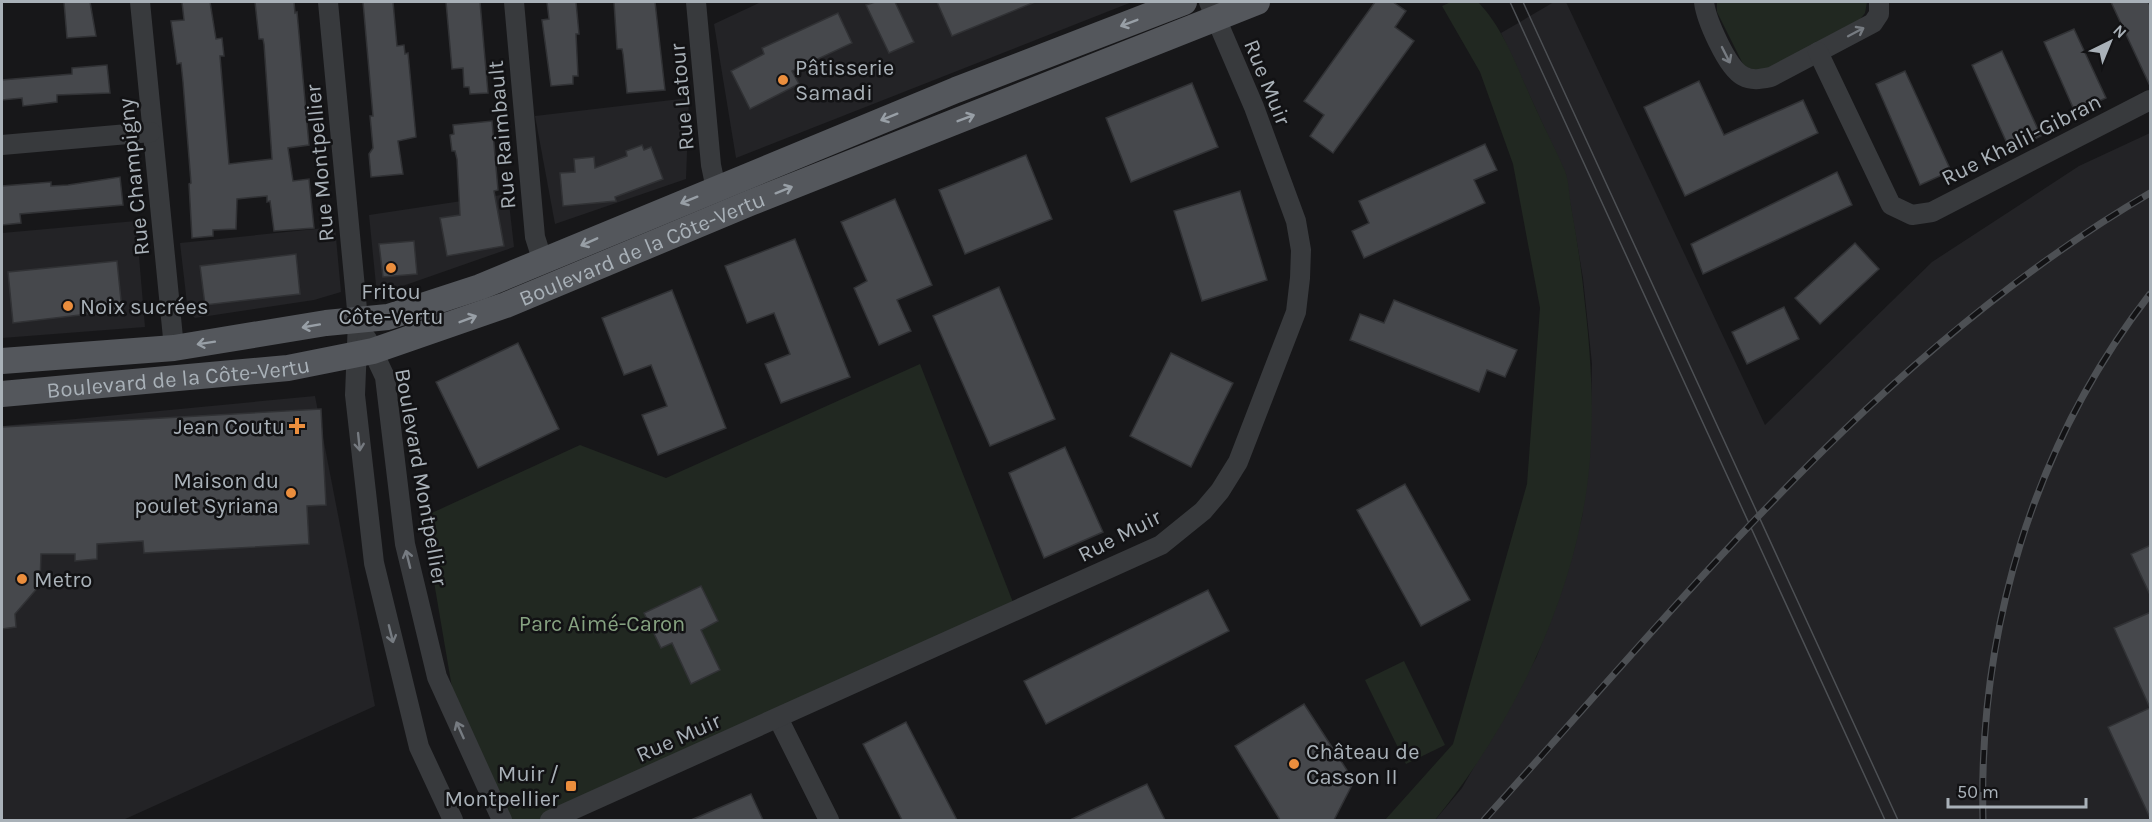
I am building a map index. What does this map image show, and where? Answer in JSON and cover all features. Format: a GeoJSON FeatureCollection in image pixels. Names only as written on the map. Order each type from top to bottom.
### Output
{"type":"FeatureCollection","features":[{"type":"Feature","properties":{"kind":"main road","name":"Boulevard de la Côte-Vertu"},"geometry":{"type":"LineString","coordinates":[[2,361],[174,348],[395,315],[442,301],[543,262],[956,90],[1184,2]]}},
{"type":"Feature","properties":{"kind":"main road","name":"Boulevard de la Côte-Vertu"},"geometry":{"type":"LineString","coordinates":[[2,394],[288,368],[364,354],[467,320],[1213,10],[1257,2]]}},
{"type":"Feature","properties":{"kind":"street","name":"Rue Champigny"},"geometry":{"type":"LineString","coordinates":[[140,2],[174,348]]}},
{"type":"Feature","properties":{"kind":"street","name":"Rue Montpellier"},"geometry":{"type":"LineString","coordinates":[[328,2],[358,320]]}},
{"type":"Feature","properties":{"kind":"street","name":"Rue Raimbault"},"geometry":{"type":"LineString","coordinates":[[514,2],[535,237],[543,262]]}},
{"type":"Feature","properties":{"kind":"street","name":"Rue Latour"},"geometry":{"type":"LineString","coordinates":[[696,2],[711,165],[716,189]]}},
{"type":"Feature","properties":{"kind":"street"},"geometry":{"type":"LineString","coordinates":[[1704,2],[1705,14],[1734,70],[1744,77],[1757,80],[1771,76],[1873,23],[1879,14],[1879,2]]}},
{"type":"Feature","properties":{"kind":"street","name":"Rue Muir"},"geometry":{"type":"LineString","coordinates":[[550,820],[1161,545],[1203,511],[1220,491],[1238,462],[1296,312],[1301,250],[1296,221],[1254,107],[1213,10]]}},
{"type":"Feature","properties":{"kind":"street","name":"Rue Khalil-Gibran"},"geometry":{"type":"LineString","coordinates":[[1818,52],[1891,205],[1912,215],[1932,212],[2151,100]]}},
{"type":"Feature","properties":{"kind":"street"},"geometry":{"type":"LineString","coordinates":[[2,145],[151,132]]}},
{"type":"Feature","properties":{"kind":"street","name":"Boulevard Montpellier"},"geometry":{"type":"LineString","coordinates":[[358,320],[364,354],[355,395],[374,563],[419,747],[453,820]]}},
{"type":"Feature","properties":{"kind":"street","name":"Boulevard Montpellier"},"geometry":{"type":"LineString","coordinates":[[364,354],[385,377],[405,544],[437,677],[502,820]]}},
{"type":"Feature","properties":{"kind":"street"},"geometry":{"type":"LineString","coordinates":[[778,718],[829,820]]}},
{"type":"Feature","properties":{"kind":"shaded area"},"geometry":{"type":"Polygon","coordinates":[[[761,2],[1132,2],[736,158],[714,24],[761,2]]]}},
{"type":"Feature","properties":{"kind":"shaded area"},"geometry":{"type":"Polygon","coordinates":[[[1554,2],[1566,2],[1765,425],[1932,262],[2079,166],[2150,133],[2150,820],[1435,820],[1462,788],[1536,658],[1558,601],[1582,517],[1590,448],[1592,364],[1583,278],[1565,173],[1501,33],[1554,2]]]}},
{"type":"Feature","properties":{"kind":"shaded area"},"geometry":{"type":"Polygon","coordinates":[[[689,98],[686,179],[555,224],[535,116],[689,98]]]}},
{"type":"Feature","properties":{"kind":"shaded area"},"geometry":{"type":"Polygon","coordinates":[[[508,194],[514,247],[377,295],[369,215],[508,194]]]}},
{"type":"Feature","properties":{"kind":"shaded area"},"geometry":{"type":"Polygon","coordinates":[[[136,221],[145,327],[2,338],[2,233],[136,221]]]}},
{"type":"Feature","properties":{"kind":"shaded area"},"geometry":{"type":"Polygon","coordinates":[[[335,227],[341,292],[314,300],[195,318],[188,312],[180,243],[335,227]]]}},
{"type":"Feature","properties":{"kind":"shaded area"},"geometry":{"type":"Polygon","coordinates":[[[315,396],[375,706],[123,820],[2,820],[2,426],[315,396]]]}},
{"type":"Feature","properties":{"kind":"green space"},"geometry":{"type":"Polygon","coordinates":[[[1451,2],[1478,2],[1488,13],[1511,53],[1566,175],[1581,268],[1588,331],[1592,411],[1590,464],[1582,517],[1560,599],[1526,678],[1506,715],[1461,787],[1435,820],[1385,820],[1453,744],[1527,484],[1540,308],[1513,164],[1480,72],[1442,6],[1451,2]]]}},
{"type":"Feature","properties":{"kind":"green space"},"geometry":{"type":"Polygon","coordinates":[[[1717,2],[1867,2],[1865,13],[1858,22],[1775,68],[1759,72],[1744,66],[1717,12],[1717,2]]]}},
{"type":"Feature","properties":{"kind":"green space","name":"Parc Aimé-Caron"},"geometry":{"type":"Polygon","coordinates":[[[920,364],[1016,610],[550,820],[502,820],[459,729],[423,517],[580,445],[666,478],[920,364]]]}},
{"type":"Feature","properties":{"kind":"green space"},"geometry":{"type":"Polygon","coordinates":[[[1404,661],[1445,745],[1406,764],[1365,680],[1404,661]]]}},
{"type":"Feature","properties":{"kind":"building"},"geometry":{"type":"Polygon","coordinates":[[[64,2],[90,2],[96,36],[67,38],[64,2]]]}},
{"type":"Feature","properties":{"kind":"building"},"geometry":{"type":"Polygon","coordinates":[[[182,2],[210,2],[216,39],[222,38],[224,56],[220,56],[229,164],[272,159],[264,44],[263,39],[259,39],[255,2],[294,2],[295,13],[297,12],[309,145],[288,148],[293,181],[309,179],[314,228],[274,231],[270,201],[267,202],[267,196],[237,199],[236,229],[213,230],[213,236],[192,238],[189,184],[191,183],[183,82],[181,63],[177,64],[171,21],[184,20],[182,2]]]}},
{"type":"Feature","properties":{"kind":"building"},"geometry":{"type":"Polygon","coordinates":[[[363,2],[393,2],[397,46],[404,45],[405,54],[408,53],[416,137],[398,141],[403,174],[371,177],[369,154],[373,148],[370,116],[373,116],[363,2]]]}},
{"type":"Feature","properties":{"kind":"building"},"geometry":{"type":"Polygon","coordinates":[[[446,2],[480,2],[488,93],[470,94],[469,87],[464,87],[463,68],[452,69],[446,2]]]}},
{"type":"Feature","properties":{"kind":"building"},"geometry":{"type":"Polygon","coordinates":[[[547,2],[576,2],[579,34],[576,34],[578,76],[573,76],[573,84],[551,86],[542,20],[549,19],[547,2]]]}},
{"type":"Feature","properties":{"kind":"building"},"geometry":{"type":"Polygon","coordinates":[[[614,2],[655,2],[665,90],[627,93],[622,49],[617,49],[614,2]]]}},
{"type":"Feature","properties":{"kind":"building"},"geometry":{"type":"Polygon","coordinates":[[[875,2],[895,2],[914,42],[889,53],[866,5],[875,2]]]}},
{"type":"Feature","properties":{"kind":"building"},"geometry":{"type":"Polygon","coordinates":[[[937,2],[1035,2],[952,36],[937,2]]]}},
{"type":"Feature","properties":{"kind":"building"},"geometry":{"type":"Polygon","coordinates":[[[1375,2],[1393,2],[1406,11],[1395,27],[1414,41],[1333,153],[1310,136],[1324,115],[1304,101],[1375,2]]]}},
{"type":"Feature","properties":{"kind":"building"},"geometry":{"type":"Polygon","coordinates":[[[2111,2],[2148,2],[2151,7],[2151,88],[2111,2]]]}},
{"type":"Feature","properties":{"kind":"building"},"geometry":{"type":"Polygon","coordinates":[[[838,13],[852,43],[792,71],[799,84],[750,109],[731,71],[764,54],[762,48],[838,13]]]}},
{"type":"Feature","properties":{"kind":"building"},"geometry":{"type":"Polygon","coordinates":[[[2074,29],[2106,98],[2075,112],[2044,42],[2074,29]]]}},
{"type":"Feature","properties":{"kind":"building"},"geometry":{"type":"Polygon","coordinates":[[[2002,51],[2041,136],[2010,150],[1972,65],[2002,51]]]}},
{"type":"Feature","properties":{"kind":"building"},"geometry":{"type":"Polygon","coordinates":[[[107,65],[110,93],[57,95],[57,102],[23,106],[22,98],[2,100],[2,80],[72,74],[72,68],[107,65]]]}},
{"type":"Feature","properties":{"kind":"building"},"geometry":{"type":"Polygon","coordinates":[[[1905,71],[1951,171],[1920,185],[1876,84],[1905,71]]]}},
{"type":"Feature","properties":{"kind":"building"},"geometry":{"type":"Polygon","coordinates":[[[1699,81],[1724,135],[1803,100],[1818,133],[1685,196],[1644,107],[1699,81]]]}},
{"type":"Feature","properties":{"kind":"building"},"geometry":{"type":"Polygon","coordinates":[[[1192,83],[1218,147],[1131,182],[1106,118],[1192,83]]]}},
{"type":"Feature","properties":{"kind":"building"},"geometry":{"type":"Polygon","coordinates":[[[492,121],[498,190],[494,191],[504,246],[447,256],[440,218],[460,215],[457,159],[455,151],[452,151],[450,135],[454,134],[453,125],[492,121]]]}},
{"type":"Feature","properties":{"kind":"building"},"geometry":{"type":"Polygon","coordinates":[[[1485,144],[1497,170],[1474,180],[1485,203],[1364,258],[1352,231],[1369,223],[1359,201],[1485,144]]]}},
{"type":"Feature","properties":{"kind":"building"},"geometry":{"type":"Polygon","coordinates":[[[642,145],[644,150],[651,147],[663,179],[615,197],[616,201],[563,206],[560,173],[575,172],[574,159],[594,157],[595,168],[627,156],[626,151],[642,145]]]}},
{"type":"Feature","properties":{"kind":"building"},"geometry":{"type":"Polygon","coordinates":[[[1026,155],[1052,219],[965,254],[939,190],[1026,155]]]}},
{"type":"Feature","properties":{"kind":"building"},"geometry":{"type":"Polygon","coordinates":[[[1837,172],[1852,205],[1703,274],[1691,244],[1837,172]]]}},
{"type":"Feature","properties":{"kind":"building"},"geometry":{"type":"Polygon","coordinates":[[[120,177],[123,205],[20,214],[21,223],[2,225],[2,186],[51,182],[51,186],[68,185],[120,177]]]}},
{"type":"Feature","properties":{"kind":"building"},"geometry":{"type":"Polygon","coordinates":[[[1240,191],[1267,280],[1202,301],[1174,211],[1240,191]]]}},
{"type":"Feature","properties":{"kind":"building"},"geometry":{"type":"Polygon","coordinates":[[[895,199],[932,285],[897,300],[911,331],[879,345],[854,288],[867,281],[841,222],[895,199]]]}},
{"type":"Feature","properties":{"kind":"building"},"geometry":{"type":"Polygon","coordinates":[[[795,239],[850,377],[781,403],[765,364],[790,354],[774,313],[747,323],[725,266],[795,239]]]}},
{"type":"Feature","properties":{"kind":"building"},"geometry":{"type":"Polygon","coordinates":[[[414,241],[417,274],[383,277],[379,244],[414,241]]]}},
{"type":"Feature","properties":{"kind":"building"},"geometry":{"type":"Polygon","coordinates":[[[1855,243],[1879,269],[1820,324],[1795,298],[1855,243]]]}},
{"type":"Feature","properties":{"kind":"building"},"geometry":{"type":"Polygon","coordinates":[[[296,254],[300,294],[205,305],[200,266],[296,254]]]}},
{"type":"Feature","properties":{"kind":"building"},"geometry":{"type":"Polygon","coordinates":[[[117,261],[122,310],[13,323],[8,272],[117,261]]]}},
{"type":"Feature","properties":{"kind":"building"},"geometry":{"type":"Polygon","coordinates":[[[999,287],[1055,419],[990,446],[933,316],[999,287]]]}},
{"type":"Feature","properties":{"kind":"building"},"geometry":{"type":"Polygon","coordinates":[[[672,290],[726,428],[658,455],[642,415],[667,406],[651,365],[624,375],[602,318],[672,290]]]}},
{"type":"Feature","properties":{"kind":"building"},"geometry":{"type":"Polygon","coordinates":[[[1394,300],[1517,350],[1505,377],[1487,370],[1479,392],[1350,340],[1360,314],[1384,323],[1394,300]]]}},
{"type":"Feature","properties":{"kind":"building"},"geometry":{"type":"Polygon","coordinates":[[[1784,307],[1799,339],[1747,364],[1732,332],[1784,307]]]}},
{"type":"Feature","properties":{"kind":"building"},"geometry":{"type":"Polygon","coordinates":[[[518,343],[559,429],[478,468],[436,382],[518,343]]]}},
{"type":"Feature","properties":{"kind":"building"},"geometry":{"type":"Polygon","coordinates":[[[1171,353],[1233,383],[1191,467],[1130,436],[1171,353]]]}},
{"type":"Feature","properties":{"kind":"building"},"geometry":{"type":"Polygon","coordinates":[[[321,409],[326,505],[307,506],[309,544],[144,553],[143,541],[97,544],[97,559],[75,561],[75,554],[41,554],[40,585],[15,614],[16,627],[2,629],[2,427],[321,409]]]}},
{"type":"Feature","properties":{"kind":"building"},"geometry":{"type":"Polygon","coordinates":[[[1065,447],[1103,532],[1044,558],[1009,473],[1065,447]]]}},
{"type":"Feature","properties":{"kind":"building"},"geometry":{"type":"Polygon","coordinates":[[[1405,484],[1470,600],[1421,626],[1357,510],[1405,484]]]}},
{"type":"Feature","properties":{"kind":"building"},"geometry":{"type":"Polygon","coordinates":[[[2151,545],[2151,597],[2131,554],[2151,545]]]}},
{"type":"Feature","properties":{"kind":"building"},"geometry":{"type":"Polygon","coordinates":[[[701,586],[718,621],[701,630],[720,670],[691,684],[672,643],[661,648],[644,613],[701,586]]]}},
{"type":"Feature","properties":{"kind":"building"},"geometry":{"type":"Polygon","coordinates":[[[1208,590],[1229,631],[1046,724],[1024,681],[1208,590]]]}},
{"type":"Feature","properties":{"kind":"building"},"geometry":{"type":"Polygon","coordinates":[[[2151,612],[2151,820],[2108,727],[2150,708],[2114,628],[2151,612]]]}},
{"type":"Feature","properties":{"kind":"building","name":"Château de Casson II"},"geometry":{"type":"Polygon","coordinates":[[[1304,704],[1354,781],[1334,820],[1280,820],[1235,746],[1304,704]]]}},
{"type":"Feature","properties":{"kind":"building"},"geometry":{"type":"Polygon","coordinates":[[[906,722],[957,820],[902,820],[863,744],[906,722]]]}},
{"type":"Feature","properties":{"kind":"building"},"geometry":{"type":"Polygon","coordinates":[[[1147,784],[1165,820],[1070,820],[1147,784]]]}},
{"type":"Feature","properties":{"kind":"building"},"geometry":{"type":"Polygon","coordinates":[[[751,794],[763,820],[691,820],[751,794]]]}},
{"type":"Feature","properties":{"kind":"tram line"},"geometry":{"type":"LineString","coordinates":[[1510,2],[1885,820]]}},
{"type":"Feature","properties":{"kind":"tram line"},"geometry":{"type":"LineString","coordinates":[[1523,2],[1898,820]]}},
{"type":"Feature","properties":{"kind":"railway"},"geometry":{"type":"LineString","coordinates":[[1484,820],[1714,563],[1793,480],[1876,400],[1962,325],[2053,255],[2150,193]]}},
{"type":"Feature","properties":{"kind":"railway"},"geometry":{"type":"LineString","coordinates":[[1983,820],[1984,749],[1991,679],[2003,610],[2021,543],[2044,477],[2074,413],[2109,352],[2150,294]]}},
{"type":"Feature","properties":{"kind":"place","name":"Pâtisserie Samadi"},"geometry":{"type":"Point","coordinates":[783,80]}},
{"type":"Feature","properties":{"kind":"place","name":"Fritou Côte-Vertu"},"geometry":{"type":"Point","coordinates":[391,268]}},
{"type":"Feature","properties":{"kind":"place","name":"Noix sucrées"},"geometry":{"type":"Point","coordinates":[68,306]}},
{"type":"Feature","properties":{"kind":"place","name":"Jean Coutu"},"geometry":{"type":"Point","coordinates":[297,426]}},
{"type":"Feature","properties":{"kind":"place","name":"Maison du poulet Syriana"},"geometry":{"type":"Point","coordinates":[291,493]}},
{"type":"Feature","properties":{"kind":"place","name":"Metro"},"geometry":{"type":"Point","coordinates":[22,579]}},
{"type":"Feature","properties":{"kind":"place","name":"Château de Casson II"},"geometry":{"type":"Point","coordinates":[1294,764]}},
{"type":"Feature","properties":{"kind":"place","name":"Muir / Montpellier"},"geometry":{"type":"Point","coordinates":[571,786]}}]}
